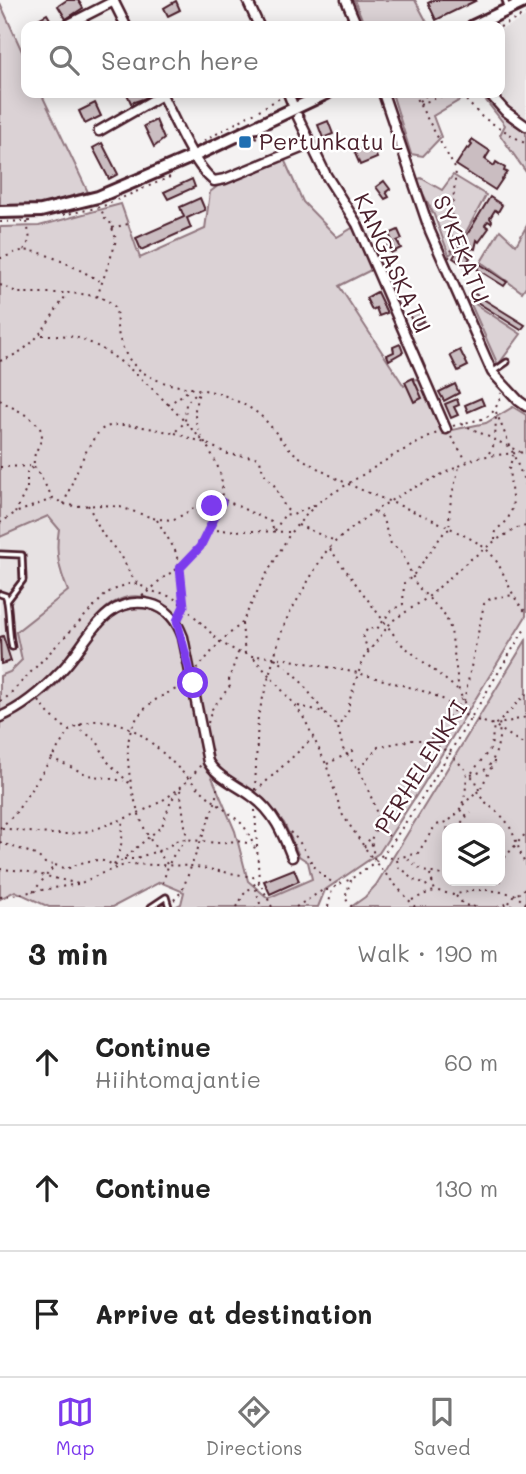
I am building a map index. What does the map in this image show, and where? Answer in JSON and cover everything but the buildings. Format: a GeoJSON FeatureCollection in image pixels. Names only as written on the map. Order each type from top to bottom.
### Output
{"type":"FeatureCollection","features":[{"type":"Feature","properties":{"kind":"street"},"geometry":{"type":"LineString","coordinates":[[247,0],[257,21]]}},
{"type":"Feature","properties":{"kind":"street"},"geometry":{"type":"LineString","coordinates":[[346,0],[356,21]]}},
{"type":"Feature","properties":{"kind":"street"},"geometry":{"type":"LineString","coordinates":[[75,21],[113,1],[124,21]]}},
{"type":"Feature","properties":{"kind":"street"},"geometry":{"type":"LineString","coordinates":[[481,21],[507,5],[526,1]]}},
{"type":"Feature","properties":{"kind":"street"},"geometry":{"type":"LineString","coordinates":[[99,131],[154,98]]}},
{"type":"Feature","properties":{"kind":"street"},"geometry":{"type":"LineString","coordinates":[[163,98],[206,175],[214,180],[225,179],[309,140]]}},
{"type":"Feature","properties":{"kind":"street"},"geometry":{"type":"LineString","coordinates":[[290,98],[292,103]]}},
{"type":"Feature","properties":{"kind":"street"},"geometry":{"type":"LineString","coordinates":[[0,212],[41,211],[98,197],[316,98]]}},
{"type":"Feature","properties":{"kind":"street","name":"SYKEKATU"},"geometry":{"type":"LineString","coordinates":[[385,98],[430,231],[492,372],[526,406]]}},
{"type":"Feature","properties":{"kind":"street"},"geometry":{"type":"LineString","coordinates":[[493,98],[505,111],[526,126]]}},
{"type":"Feature","properties":{"kind":"street","name":"KANGASKATU"},"geometry":{"type":"LineString","coordinates":[[298,117],[326,175],[357,224],[446,429]]}},
{"type":"Feature","properties":{"kind":"street"},"geometry":{"type":"LineString","coordinates":[[0,717],[34,695],[69,663],[100,620],[117,606],[130,602],[151,604],[162,609],[177,621],[191,673],[206,757],[216,772],[255,795],[269,811],[281,828],[292,857]]}},
{"type":"Feature","properties":{"kind":"lane"},"geometry":{"type":"LineString","coordinates":[[492,372],[507,362]]}},
{"type":"Feature","properties":{"kind":"lane"},"geometry":{"type":"LineString","coordinates":[[0,554],[22,555],[23,580],[7,601]]}},
{"type":"Feature","properties":{"kind":"lane"},"geometry":{"type":"LineString","coordinates":[[0,594],[6,596],[12,647]]}},
{"type":"Feature","properties":{"kind":"lane"},"geometry":{"type":"LineString","coordinates":[[151,907],[166,897],[169,907]]}},
{"type":"Feature","properties":{"kind":"path"},"geometry":{"type":"LineString","coordinates":[[505,24],[526,14]]}},
{"type":"Feature","properties":{"kind":"path"},"geometry":{"type":"LineString","coordinates":[[192,152],[280,98]]}},
{"type":"Feature","properties":{"kind":"path"},"geometry":{"type":"LineString","coordinates":[[416,98],[456,170],[451,225],[452,249],[448,261]]}},
{"type":"Feature","properties":{"kind":"path"},"geometry":{"type":"LineString","coordinates":[[418,103],[424,98]]}},
{"type":"Feature","properties":{"kind":"path"},"geometry":{"type":"LineString","coordinates":[[418,103],[434,98]]}},
{"type":"Feature","properties":{"kind":"path"},"geometry":{"type":"LineString","coordinates":[[463,98],[482,117],[526,144]]}},
{"type":"Feature","properties":{"kind":"path"},"geometry":{"type":"LineString","coordinates":[[254,136],[276,144],[309,140]]}},
{"type":"Feature","properties":{"kind":"path"},"geometry":{"type":"LineString","coordinates":[[96,298],[116,239],[101,207]]}},
{"type":"Feature","properties":{"kind":"path"},"geometry":{"type":"LineString","coordinates":[[23,250],[30,240],[27,221]]}},
{"type":"Feature","properties":{"kind":"path"},"geometry":{"type":"LineString","coordinates":[[112,228],[128,225]]}},
{"type":"Feature","properties":{"kind":"path"},"geometry":{"type":"LineString","coordinates":[[0,258],[23,250],[51,256],[102,282]]}},
{"type":"Feature","properties":{"kind":"path"},"geometry":{"type":"LineString","coordinates":[[0,285],[19,293],[68,293],[107,301],[114,306],[121,345],[132,365],[168,384],[193,387],[225,396],[260,415],[282,442],[300,457],[346,484],[450,529],[487,550],[495,558],[526,612]]}},
{"type":"Feature","properties":{"kind":"path"},"geometry":{"type":"LineString","coordinates":[[0,361],[28,347],[41,335],[68,293]]}},
{"type":"Feature","properties":{"kind":"path"},"geometry":{"type":"LineString","coordinates":[[41,335],[76,338],[107,353],[147,384],[205,443]]}},
{"type":"Feature","properties":{"kind":"path"},"geometry":{"type":"LineString","coordinates":[[274,532],[285,514],[293,514],[317,503],[396,454],[461,423],[489,418],[495,410],[503,385]]}},
{"type":"Feature","properties":{"kind":"path"},"geometry":{"type":"LineString","coordinates":[[168,405],[193,387]]}},
{"type":"Feature","properties":{"kind":"path"},"geometry":{"type":"LineString","coordinates":[[174,433],[185,422],[186,403],[200,389]]}},
{"type":"Feature","properties":{"kind":"path"},"geometry":{"type":"LineString","coordinates":[[130,602],[151,591],[180,568],[200,547],[222,502],[220,471],[197,427],[194,415],[194,405],[200,389]]}},
{"type":"Feature","properties":{"kind":"path"},"geometry":{"type":"LineString","coordinates":[[0,400],[36,422],[42,431],[41,439],[33,453],[34,466],[53,498],[64,504],[120,507],[156,519],[174,520],[194,508],[226,500],[271,522],[274,532]]}},
{"type":"Feature","properties":{"kind":"path"},"geometry":{"type":"LineString","coordinates":[[488,455],[497,428],[495,410]]}},
{"type":"Feature","properties":{"kind":"path"},"geometry":{"type":"LineString","coordinates":[[495,410],[526,485]]}},
{"type":"Feature","properties":{"kind":"path"},"geometry":{"type":"LineString","coordinates":[[461,423],[524,453]]}},
{"type":"Feature","properties":{"kind":"path"},"geometry":{"type":"LineString","coordinates":[[64,504],[94,438],[104,428],[122,425],[174,433],[228,454],[255,457],[260,460],[263,472],[274,485],[286,509],[302,519]]}},
{"type":"Feature","properties":{"kind":"path"},"geometry":{"type":"LineString","coordinates":[[446,429],[468,462]]}},
{"type":"Feature","properties":{"kind":"path"},"geometry":{"type":"LineString","coordinates":[[261,907],[256,890],[259,879],[255,795],[258,716],[288,616],[330,548],[374,512],[390,501],[468,462],[488,455],[524,453]]}},
{"type":"Feature","properties":{"kind":"path"},"geometry":{"type":"LineString","coordinates":[[495,541],[496,530],[507,521],[513,507],[509,469],[514,454]]}},
{"type":"Feature","properties":{"kind":"path"},"geometry":{"type":"LineString","coordinates":[[0,467],[34,466]]}},
{"type":"Feature","properties":{"kind":"path"},"geometry":{"type":"LineString","coordinates":[[15,513],[27,488],[27,472],[34,466]]}},
{"type":"Feature","properties":{"kind":"path"},"geometry":{"type":"LineString","coordinates":[[450,529],[449,504],[460,466]]}},
{"type":"Feature","properties":{"kind":"path"},"geometry":{"type":"LineString","coordinates":[[0,523],[15,513],[53,498]]}},
{"type":"Feature","properties":{"kind":"path"},"geometry":{"type":"LineString","coordinates":[[191,673],[242,623],[291,532],[317,503]]}},
{"type":"Feature","properties":{"kind":"path"},"geometry":{"type":"LineString","coordinates":[[88,506],[103,535],[122,557],[138,584],[172,597],[220,642],[238,652],[358,673],[420,690],[441,698],[468,717],[494,725],[526,746]]}},
{"type":"Feature","properties":{"kind":"path"},"geometry":{"type":"LineString","coordinates":[[374,512],[382,517],[389,540],[401,551],[412,577],[427,598],[445,615],[451,630],[459,691],[468,717]]}},
{"type":"Feature","properties":{"kind":"path"},"geometry":{"type":"LineString","coordinates":[[156,519],[175,550],[180,568],[184,606],[177,621]]}},
{"type":"Feature","properties":{"kind":"path"},"geometry":{"type":"LineString","coordinates":[[298,525],[336,541]]}},
{"type":"Feature","properties":{"kind":"path"},"geometry":{"type":"LineString","coordinates":[[338,727],[349,710],[358,673],[368,652],[387,627],[401,614],[427,598],[495,541],[517,528],[526,526]]}},
{"type":"Feature","properties":{"kind":"path"},"geometry":{"type":"LineString","coordinates":[[368,652],[363,636],[368,628],[377,629],[391,610],[403,604],[404,583],[412,577],[445,531],[450,529]]}},
{"type":"Feature","properties":{"kind":"path"},"geometry":{"type":"LineString","coordinates":[[209,530],[291,532]]}},
{"type":"Feature","properties":{"kind":"path"},"geometry":{"type":"LineString","coordinates":[[330,548],[400,643],[459,691]]}},
{"type":"Feature","properties":{"kind":"path"},"geometry":{"type":"LineString","coordinates":[[0,701],[6,698],[107,593],[127,584],[138,584]]}},
{"type":"Feature","properties":{"kind":"path"},"geometry":{"type":"LineString","coordinates":[[464,702],[484,604],[491,598],[515,595]]}},
{"type":"Feature","properties":{"kind":"path"},"geometry":{"type":"LineString","coordinates":[[242,623],[245,654]]}},
{"type":"Feature","properties":{"kind":"path","name":"PERHELENKKI"},"geometry":{"type":"LineString","coordinates":[[332,890],[375,862],[394,840],[526,626]]}},
{"type":"Feature","properties":{"kind":"path"},"geometry":{"type":"LineString","coordinates":[[208,724],[212,709],[230,685],[229,679],[238,652]]}},
{"type":"Feature","properties":{"kind":"path"},"geometry":{"type":"LineString","coordinates":[[252,656],[295,705],[326,764],[342,814],[363,848],[415,907]]}},
{"type":"Feature","properties":{"kind":"path"},"geometry":{"type":"LineString","coordinates":[[275,657],[296,675],[338,727],[346,755],[359,769],[377,815],[375,830],[363,848]]}},
{"type":"Feature","properties":{"kind":"path"},"geometry":{"type":"LineString","coordinates":[[168,865],[149,837],[140,814],[131,784],[127,754],[131,729],[139,715],[153,701],[193,683]]}},
{"type":"Feature","properties":{"kind":"path"},"geometry":{"type":"LineString","coordinates":[[494,725],[526,694]]}},
{"type":"Feature","properties":{"kind":"path"},"geometry":{"type":"LineString","coordinates":[[34,695],[49,714],[69,731]]}},
{"type":"Feature","properties":{"kind":"path"},"geometry":{"type":"LineString","coordinates":[[430,740],[436,726],[456,708],[462,697]]}},
{"type":"Feature","properties":{"kind":"path"},"geometry":{"type":"LineString","coordinates":[[295,705],[324,712]]}},
{"type":"Feature","properties":{"kind":"path"},"geometry":{"type":"LineString","coordinates":[[499,722],[526,716]]}},
{"type":"Feature","properties":{"kind":"path"},"geometry":{"type":"LineString","coordinates":[[0,828],[15,814],[69,731],[80,723],[111,722],[131,729],[148,741],[215,803],[243,824],[257,852]]}},
{"type":"Feature","properties":{"kind":"path"},"geometry":{"type":"LineString","coordinates":[[462,805],[478,791],[494,762],[499,722]]}},
{"type":"Feature","properties":{"kind":"path"},"geometry":{"type":"LineString","coordinates":[[80,723],[81,730],[97,741],[107,761],[131,784]]}},
{"type":"Feature","properties":{"kind":"path"},"geometry":{"type":"LineString","coordinates":[[381,857],[397,858],[418,853],[435,826],[447,822],[459,810],[466,792],[468,775],[491,748],[494,725]]}},
{"type":"Feature","properties":{"kind":"path"},"geometry":{"type":"LineString","coordinates":[[255,795],[313,738]]}},
{"type":"Feature","properties":{"kind":"path"},"geometry":{"type":"LineString","coordinates":[[359,769],[378,747],[411,740],[430,740],[449,753],[476,781],[481,799],[506,821],[515,835],[526,866]]}},
{"type":"Feature","properties":{"kind":"path"},"geometry":{"type":"LineString","coordinates":[[326,764],[355,750]]}},
{"type":"Feature","properties":{"kind":"path"},"geometry":{"type":"LineString","coordinates":[[468,775],[486,770],[494,755]]}},
{"type":"Feature","properties":{"kind":"path"},"geometry":{"type":"LineString","coordinates":[[0,828],[37,834],[83,832],[140,814],[180,788],[206,757]]}},
{"type":"Feature","properties":{"kind":"path"},"geometry":{"type":"LineString","coordinates":[[50,758],[88,775],[118,779],[131,784]]}},
{"type":"Feature","properties":{"kind":"path"},"geometry":{"type":"LineString","coordinates":[[169,907],[182,891],[215,803],[219,787],[216,772]]}},
{"type":"Feature","properties":{"kind":"path"},"geometry":{"type":"LineString","coordinates":[[109,870],[162,826],[171,800],[180,788]]}},
{"type":"Feature","properties":{"kind":"path"},"geometry":{"type":"LineString","coordinates":[[163,883],[168,865],[185,839],[180,788]]}},
{"type":"Feature","properties":{"kind":"path"},"geometry":{"type":"LineString","coordinates":[[459,810],[467,816]]}},
{"type":"Feature","properties":{"kind":"path"},"geometry":{"type":"LineString","coordinates":[[461,823],[471,813]]}},
{"type":"Feature","properties":{"kind":"path"},"geometry":{"type":"LineString","coordinates":[[114,866],[121,850],[121,827],[124,819]]}},
{"type":"Feature","properties":{"kind":"path"},"geometry":{"type":"LineString","coordinates":[[281,828],[293,834],[318,873],[337,885]]}},
{"type":"Feature","properties":{"kind":"path"},"geometry":{"type":"LineString","coordinates":[[375,830],[381,830],[394,840]]}},
{"type":"Feature","properties":{"kind":"path"},"geometry":{"type":"LineString","coordinates":[[505,855],[525,838],[526,833]]}},
{"type":"Feature","properties":{"kind":"path"},"geometry":{"type":"LineString","coordinates":[[371,836],[375,862]]}},
{"type":"Feature","properties":{"kind":"path"},"geometry":{"type":"LineString","coordinates":[[124,859],[158,851],[185,839],[253,844]]}},
{"type":"Feature","properties":{"kind":"path"},"geometry":{"type":"LineString","coordinates":[[0,842],[23,849],[45,863],[67,869],[95,860],[110,862],[114,866]]}},
{"type":"Feature","properties":{"kind":"path"},"geometry":{"type":"LineString","coordinates":[[408,856],[414,865],[429,873],[442,875]]}},
{"type":"Feature","properties":{"kind":"path"},"geometry":{"type":"LineString","coordinates":[[292,857],[308,859]]}},
{"type":"Feature","properties":{"kind":"path"},"geometry":{"type":"LineString","coordinates":[[397,858],[399,868],[412,880],[420,881],[425,886],[433,882]]}},
{"type":"Feature","properties":{"kind":"path"},"geometry":{"type":"LineString","coordinates":[[0,897],[79,884],[127,864],[154,867],[191,866],[259,879]]}},
{"type":"Feature","properties":{"kind":"path"},"geometry":{"type":"LineString","coordinates":[[33,892],[55,865]]}},
{"type":"Feature","properties":{"kind":"path"},"geometry":{"type":"LineString","coordinates":[[0,869],[48,875],[79,884]]}},
{"type":"Feature","properties":{"kind":"path"},"geometry":{"type":"LineString","coordinates":[[429,873],[435,891]]}},
{"type":"Feature","properties":{"kind":"path"},"geometry":{"type":"LineString","coordinates":[[237,907],[250,886],[259,879]]}},
{"type":"Feature","properties":{"kind":"path"},"geometry":{"type":"LineString","coordinates":[[259,879],[272,907]]}},
{"type":"Feature","properties":{"kind":"path"},"geometry":{"type":"LineString","coordinates":[[351,879],[345,898],[352,907]]}},
{"type":"Feature","properties":{"kind":"path"},"geometry":{"type":"LineString","coordinates":[[410,901],[435,891],[454,895],[471,890],[514,894],[520,893],[526,887]]}},
{"type":"Feature","properties":{"kind":"path"},"geometry":{"type":"LineString","coordinates":[[296,907],[323,890],[332,890],[328,907]]}},
{"type":"Feature","properties":{"kind":"path"},"geometry":{"type":"LineString","coordinates":[[509,904],[514,894]]}},
{"type":"Feature","properties":{"kind":"path"},"geometry":{"type":"LineString","coordinates":[[514,894],[526,904]]}},
{"type":"Feature","properties":{"kind":"path"},"geometry":{"type":"LineString","coordinates":[[454,895],[464,905],[475,907]]}},
{"type":"Feature","properties":{"kind":"path"},"geometry":{"type":"LineString","coordinates":[[460,907],[461,901]]}},
{"type":"Feature","properties":{"kind":"path"},"geometry":{"type":"LineString","coordinates":[[498,907],[509,904],[514,907]]}},
{"type":"Feature","properties":{"kind":"shaded area"},"geometry":{"type":"Polygon","coordinates":[[[354,0],[415,0],[426,21],[363,21],[354,0]]]}},
{"type":"Feature","properties":{"kind":"shaded area"},"geometry":{"type":"Polygon","coordinates":[[[0,3],[21,49],[21,98],[43,98],[88,192],[39,205],[0,207],[0,3]]]}},
{"type":"Feature","properties":{"kind":"shaded area"},"geometry":{"type":"Polygon","coordinates":[[[526,17],[526,132],[512,123],[490,98],[505,98],[505,28],[526,17]]]}},
{"type":"Feature","properties":{"kind":"shaded area"},"geometry":{"type":"Polygon","coordinates":[[[394,98],[464,98],[433,116],[441,137],[423,156],[411,154],[394,98]]]}},
{"type":"Feature","properties":{"kind":"shaded area"},"geometry":{"type":"Polygon","coordinates":[[[484,98],[490,98],[512,123],[526,132],[526,172],[500,135],[505,125],[484,98]]]}},
{"type":"Feature","properties":{"kind":"shaded area"},"geometry":{"type":"Polygon","coordinates":[[[284,159],[303,202],[337,237],[354,227],[373,269],[339,286],[404,386],[420,377],[447,431],[486,423],[513,407],[526,415],[526,616],[379,853],[325,890],[318,907],[175,907],[181,904],[184,892],[160,882],[113,907],[49,907],[15,891],[0,899],[0,721],[29,707],[48,693],[104,622],[130,608],[146,608],[162,615],[179,639],[200,749],[235,831],[248,881],[268,898],[312,879],[308,862],[299,856],[284,823],[265,801],[216,766],[207,747],[187,635],[176,614],[162,603],[135,596],[111,605],[97,617],[56,671],[27,697],[0,715],[0,676],[10,672],[22,660],[16,632],[68,591],[59,561],[59,529],[48,516],[0,537],[0,227],[39,226],[121,204],[140,258],[205,229],[210,192],[223,182],[284,159]]]}},
{"type":"Feature","properties":{"kind":"shaded area"},"geometry":{"type":"Polygon","coordinates":[[[453,175],[486,195],[457,249],[449,255],[434,215],[416,180],[421,178],[442,190],[453,175]]]}},
{"type":"Feature","properties":{"kind":"shaded area"},"geometry":{"type":"Polygon","coordinates":[[[526,227],[526,286],[522,292],[481,262],[500,230],[516,245],[526,227]]]}},
{"type":"Feature","properties":{"kind":"shaded area"},"geometry":{"type":"Polygon","coordinates":[[[469,300],[521,334],[498,365],[469,300]]]}},
{"type":"Feature","properties":{"kind":"shaded area"},"geometry":{"type":"Polygon","coordinates":[[[47,516],[60,529],[56,553],[59,571],[68,591],[16,632],[22,660],[10,672],[0,676],[0,537],[47,516]]]}},
{"type":"Feature","properties":{"kind":"shaded area"},"geometry":{"type":"Polygon","coordinates":[[[526,640],[526,907],[351,907],[376,885],[526,640]]]}},
{"type":"Feature","properties":{"kind":"place","name":"Pertunkatu L"},"geometry":{"type":"Point","coordinates":[245,142]}},
{"type":"Feature","properties":{"kind":"route"},"geometry":{"type":"LineString","coordinates":[[193,683],[177,621],[184,606],[180,568],[200,547],[222,502],[212,506]]}}]}
